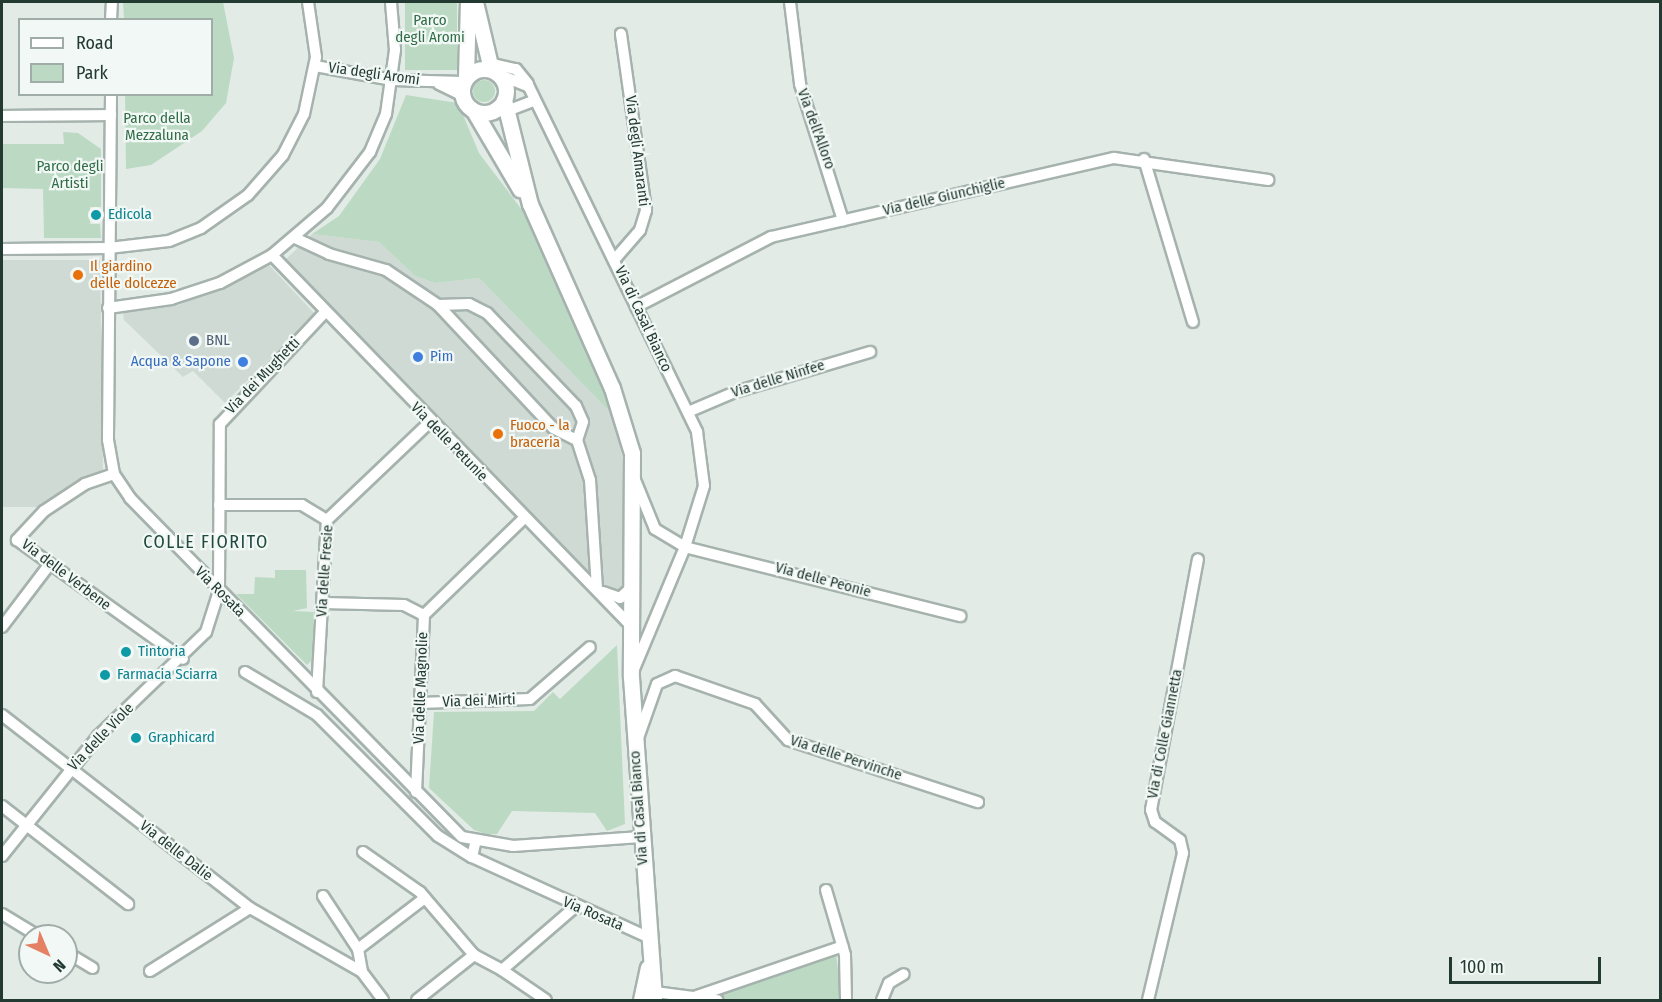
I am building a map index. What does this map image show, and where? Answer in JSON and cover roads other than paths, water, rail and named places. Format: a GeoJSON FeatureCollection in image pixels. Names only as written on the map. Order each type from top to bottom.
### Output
{"type":"FeatureCollection","features":[{"type":"Feature","properties":{"kind":"main road"},"geometry":{"type":"LineString","coordinates":[[468,2],[464,85],[474,111],[530,204]]}},
{"type":"Feature","properties":{"kind":"main road","name":"Via di Casal Bianco"},"geometry":{"type":"LineString","coordinates":[[475,2],[493,69],[506,106],[530,204],[620,409],[635,480],[630,625],[631,677],[641,837],[655,996]]}},
{"type":"Feature","properties":{"kind":"main road"},"geometry":{"type":"LineString","coordinates":[[464,85],[493,69]]}},
{"type":"Feature","properties":{"kind":"main road"},"geometry":{"type":"LineString","coordinates":[[474,111],[491,112],[506,106]]}},
{"type":"Feature","properties":{"kind":"main road","name":"Via di Casal Bianco"},"geometry":{"type":"LineString","coordinates":[[641,1000],[650,938]]}},
{"type":"Feature","properties":{"kind":"street"},"geometry":{"type":"LineString","coordinates":[[111,18],[112,2]]}},
{"type":"Feature","properties":{"kind":"street"},"geometry":{"type":"LineString","coordinates":[[2,249],[109,248],[186,235],[248,195],[294,139],[315,66],[308,2]]}},
{"type":"Feature","properties":{"kind":"street"},"geometry":{"type":"LineString","coordinates":[[108,308],[200,291],[272,255],[295,238],[340,195],[370,152],[393,80],[391,2]]}},
{"type":"Feature","properties":{"kind":"street","name":"Via dell'Alloro"},"geometry":{"type":"LineString","coordinates":[[790,2],[801,90],[843,220]]}},
{"type":"Feature","properties":{"kind":"street","name":"Via degli Amaranti"},"geometry":{"type":"LineString","coordinates":[[615,259],[640,230],[646,210],[621,34]]}},
{"type":"Feature","properties":{"kind":"street","name":"Via degli Aromi"},"geometry":{"type":"LineString","coordinates":[[315,66],[393,80],[464,85]]}},
{"type":"Feature","properties":{"kind":"street"},"geometry":{"type":"LineString","coordinates":[[493,69],[529,87]]}},
{"type":"Feature","properties":{"kind":"street"},"geometry":{"type":"LineString","coordinates":[[493,69],[516,69],[529,87]]}},
{"type":"Feature","properties":{"kind":"street","name":"Via di Casal Bianco"},"geometry":{"type":"LineString","coordinates":[[529,87],[615,259],[688,412],[701,445],[704,481],[685,547],[631,677]]}},
{"type":"Feature","properties":{"kind":"street","name":"Via Rosata"},"geometry":{"type":"LineString","coordinates":[[111,96],[108,428],[114,474],[138,510],[416,792],[475,844]]}},
{"type":"Feature","properties":{"kind":"street"},"geometry":{"type":"LineString","coordinates":[[506,106],[535,100]]}},
{"type":"Feature","properties":{"kind":"street"},"geometry":{"type":"LineString","coordinates":[[2,116],[111,115]]}},
{"type":"Feature","properties":{"kind":"street","name":"Via delle Giunchiglie"},"geometry":{"type":"LineString","coordinates":[[636,307],[750,244],[843,220],[1114,158],[1144,159],[1268,180]]}},
{"type":"Feature","properties":{"kind":"street"},"geometry":{"type":"LineString","coordinates":[[1144,159],[1193,322]]}},
{"type":"Feature","properties":{"kind":"street"},"geometry":{"type":"LineString","coordinates":[[295,238],[329,254],[386,270],[438,305],[559,433],[577,440]]}},
{"type":"Feature","properties":{"kind":"street","name":"Via delle Petunie"},"geometry":{"type":"LineString","coordinates":[[272,255],[430,422],[630,625]]}},
{"type":"Feature","properties":{"kind":"street"},"geometry":{"type":"LineString","coordinates":[[438,305],[469,304],[487,314],[576,406],[583,422],[577,440],[591,480],[597,589],[620,598],[633,585]]}},
{"type":"Feature","properties":{"kind":"street","name":"Via dei Mughetti"},"geometry":{"type":"LineString","coordinates":[[219,591],[222,420],[325,312]]}},
{"type":"Feature","properties":{"kind":"street","name":"Via delle Ninfee"},"geometry":{"type":"LineString","coordinates":[[688,412],[735,392],[870,352]]}},
{"type":"Feature","properties":{"kind":"street","name":"Via delle Fresie"},"geometry":{"type":"LineString","coordinates":[[317,692],[327,520],[430,422]]}},
{"type":"Feature","properties":{"kind":"street","name":"Via delle Verbene"},"geometry":{"type":"LineString","coordinates":[[114,474],[85,484],[19,534],[20,544],[183,659]]}},
{"type":"Feature","properties":{"kind":"street","name":"Via di Casal Bianco"},"geometry":{"type":"LineString","coordinates":[[635,480],[655,529],[685,547]]}},
{"type":"Feature","properties":{"kind":"street"},"geometry":{"type":"LineString","coordinates":[[219,505],[302,505],[327,520]]}},
{"type":"Feature","properties":{"kind":"street","name":"Via delle Magnolie"},"geometry":{"type":"LineString","coordinates":[[416,792],[424,615],[524,518]]}},
{"type":"Feature","properties":{"kind":"street","name":"Via delle Peonie"},"geometry":{"type":"LineString","coordinates":[[685,547],[960,615]]}},
{"type":"Feature","properties":{"kind":"street","name":"Via di Colle Giannetta"},"geometry":{"type":"LineString","coordinates":[[1148,1000],[1183,853],[1180,840],[1155,822],[1151,810],[1198,559]]}},
{"type":"Feature","properties":{"kind":"street"},"geometry":{"type":"LineString","coordinates":[[2,627],[49,565]]}},
{"type":"Feature","properties":{"kind":"street","name":"Via delle Viole"},"geometry":{"type":"LineString","coordinates":[[2,856],[24,824],[69,768],[183,659],[208,628],[219,591]]}},
{"type":"Feature","properties":{"kind":"street"},"geometry":{"type":"LineString","coordinates":[[323,603],[404,605],[424,615]]}},
{"type":"Feature","properties":{"kind":"street","name":"Via dei Mirti"},"geometry":{"type":"LineString","coordinates":[[420,703],[530,699],[590,647]]}},
{"type":"Feature","properties":{"kind":"street","name":"Via Rosata"},"geometry":{"type":"LineString","coordinates":[[245,672],[312,711],[410,813],[472,857],[575,907],[650,938]]}},
{"type":"Feature","properties":{"kind":"street","name":"Via delle Pervinche"},"geometry":{"type":"LineString","coordinates":[[635,747],[657,684],[675,676],[754,704],[788,740],[978,802]]}},
{"type":"Feature","properties":{"kind":"street","name":"Via delle Dalie"},"geometry":{"type":"LineString","coordinates":[[2,715],[250,908],[362,972]]}},
{"type":"Feature","properties":{"kind":"street"},"geometry":{"type":"LineString","coordinates":[[2,806],[128,904]]}},
{"type":"Feature","properties":{"kind":"street"},"geometry":{"type":"LineString","coordinates":[[472,857],[475,844],[641,837]]}},
{"type":"Feature","properties":{"kind":"street"},"geometry":{"type":"LineString","coordinates":[[363,852],[425,898],[474,955],[502,970],[546,1000]]}},
{"type":"Feature","properties":{"kind":"street"},"geometry":{"type":"LineString","coordinates":[[826,890],[843,946],[846,1000]]}},
{"type":"Feature","properties":{"kind":"street"},"geometry":{"type":"LineString","coordinates":[[323,896],[358,949],[362,972],[383,1000]]}},
{"type":"Feature","properties":{"kind":"street"},"geometry":{"type":"LineString","coordinates":[[358,949],[425,898]]}},
{"type":"Feature","properties":{"kind":"street"},"geometry":{"type":"LineString","coordinates":[[502,970],[575,907]]}},
{"type":"Feature","properties":{"kind":"street"},"geometry":{"type":"LineString","coordinates":[[150,971],[250,908]]}},
{"type":"Feature","properties":{"kind":"street"},"geometry":{"type":"LineString","coordinates":[[2,914],[18,924]]}},
{"type":"Feature","properties":{"kind":"street"},"geometry":{"type":"LineString","coordinates":[[694,997],[843,946]]}},
{"type":"Feature","properties":{"kind":"street"},"geometry":{"type":"LineString","coordinates":[[417,1000],[474,955]]}},
{"type":"Feature","properties":{"kind":"street"},"geometry":{"type":"LineString","coordinates":[[78,959],[93,968]]}},
{"type":"Feature","properties":{"kind":"street"},"geometry":{"type":"LineString","coordinates":[[882,1000],[889,984],[904,974]]}},
{"type":"Feature","properties":{"kind":"street"},"geometry":{"type":"LineString","coordinates":[[655,996],[717,1000]]}},
{"type":"Feature","properties":{"kind":"place","name":"Edicola"},"geometry":{"type":"Point","coordinates":[96,215]}},
{"type":"Feature","properties":{"kind":"place","name":"Il giardino delle dolcezze"},"geometry":{"type":"Point","coordinates":[78,275]}},
{"type":"Feature","properties":{"kind":"place","name":"BNL"},"geometry":{"type":"Point","coordinates":[194,341]}},
{"type":"Feature","properties":{"kind":"place","name":"Pim"},"geometry":{"type":"Point","coordinates":[418,357]}},
{"type":"Feature","properties":{"kind":"place","name":"Acqua & Sapone"},"geometry":{"type":"Point","coordinates":[243,362]}},
{"type":"Feature","properties":{"kind":"place","name":"Fuoco - la braceria"},"geometry":{"type":"Point","coordinates":[498,434]}},
{"type":"Feature","properties":{"kind":"place","name":"Tintoria"},"geometry":{"type":"Point","coordinates":[126,652]}},
{"type":"Feature","properties":{"kind":"place","name":"Farmacia Sciarra"},"geometry":{"type":"Point","coordinates":[105,675]}},
{"type":"Feature","properties":{"kind":"place","name":"Graphicard"},"geometry":{"type":"Point","coordinates":[136,738]}},
{"type":"Feature","properties":{"kind":"district","name":"COLLE FIORITO"},"geometry":{"type":"Point","coordinates":[206,542]}},
{"type":"Feature","properties":{"kind":"park label","name":"Parco degli Aromi"},"geometry":{"type":"Point","coordinates":[430,28]}},
{"type":"Feature","properties":{"kind":"park label","name":"Parco della Mezzaluna"},"geometry":{"type":"Point","coordinates":[157,126]}},
{"type":"Feature","properties":{"kind":"park label","name":"Parco degli Artisti"},"geometry":{"type":"Point","coordinates":[70,174]}}]}
